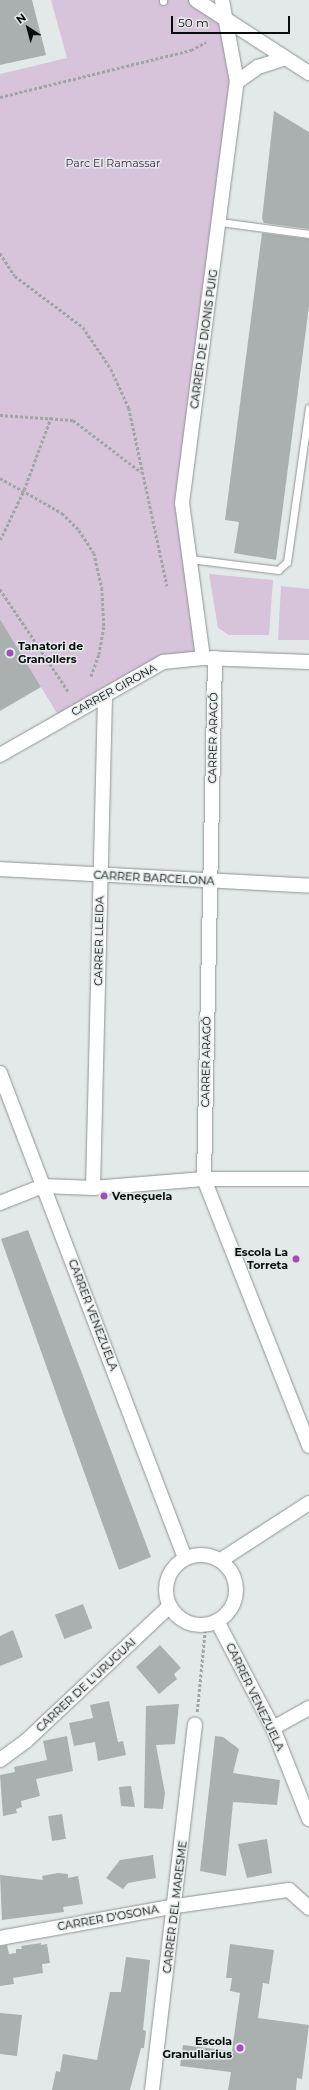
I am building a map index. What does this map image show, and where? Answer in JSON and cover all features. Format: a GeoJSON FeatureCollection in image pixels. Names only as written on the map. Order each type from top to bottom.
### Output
{"type":"FeatureCollection","features":[{"type":"Feature","properties":{"kind":"street"},"geometry":{"type":"LineString","coordinates":[[196,0],[309,73]]}},
{"type":"Feature","properties":{"kind":"street","name":"CARRER DE DIONIS PUIG"},"geometry":{"type":"LineString","coordinates":[[209,658],[190,559],[182,503],[220,222],[237,82],[222,0]]}},
{"type":"Feature","properties":{"kind":"street"},"geometry":{"type":"LineString","coordinates":[[237,82],[258,67],[285,58]]}},
{"type":"Feature","properties":{"kind":"street","name":"CARRER GIRONA"},"geometry":{"type":"LineString","coordinates":[[0,755],[163,662],[209,658],[309,662]]}},
{"type":"Feature","properties":{"kind":"street","name":"CARRER ARAGÓ"},"geometry":{"type":"LineString","coordinates":[[209,658],[209,881],[204,1179],[309,1446]]}},
{"type":"Feature","properties":{"kind":"street","name":"CARRER LLEIDA"},"geometry":{"type":"LineString","coordinates":[[93,1188],[104,695]]}},
{"type":"Feature","properties":{"kind":"street","name":"CARRER BARCELONA"},"geometry":{"type":"LineString","coordinates":[[0,870],[309,886]]}},
{"type":"Feature","properties":{"kind":"street","name":"CARRER VENEZUELA"},"geometry":{"type":"LineString","coordinates":[[0,1072],[185,1558]]}},
{"type":"Feature","properties":{"kind":"street"},"geometry":{"type":"LineString","coordinates":[[0,1203],[43,1186],[93,1188],[204,1179],[309,1179]]}},
{"type":"Feature","properties":{"kind":"street"},"geometry":{"type":"LineString","coordinates":[[221,1560],[309,1503]]}},
{"type":"Feature","properties":{"kind":"street"},"geometry":{"type":"LineString","coordinates":[[198,1555],[221,1560],[233,1575],[236,1586],[230,1610],[211,1623],[182,1619],[170,1606],[167,1581],[172,1569],[185,1558],[198,1555]]}},
{"type":"Feature","properties":{"kind":"street","name":"CARRER DE L'URUGUAI"},"geometry":{"type":"LineString","coordinates":[[0,1760],[26,1741],[170,1606]]}},
{"type":"Feature","properties":{"kind":"street","name":"CARRER VENEZUELA"},"geometry":{"type":"LineString","coordinates":[[211,1623],[273,1728],[309,1819]]}},
{"type":"Feature","properties":{"kind":"street"},"geometry":{"type":"LineString","coordinates":[[273,1728],[309,1708]]}},
{"type":"Feature","properties":{"kind":"street","name":"CARRER DEL MARESME"},"geometry":{"type":"LineString","coordinates":[[152,2090],[176,1906],[196,1725]]}},
{"type":"Feature","properties":{"kind":"street","name":"CARRER D'OSONA"},"geometry":{"type":"LineString","coordinates":[[0,1938],[176,1906],[288,1890],[309,1908]]}},
{"type":"Feature","properties":{"kind":"lane"},"geometry":{"type":"LineString","coordinates":[[220,222],[309,234]]}},
{"type":"Feature","properties":{"kind":"lane"},"geometry":{"type":"LineString","coordinates":[[190,559],[278,570],[287,562],[309,408]]}},
{"type":"Feature","properties":{"kind":"path"},"geometry":{"type":"LineString","coordinates":[[0,97],[191,50],[206,42]]}},
{"type":"Feature","properties":{"kind":"path"},"geometry":{"type":"LineString","coordinates":[[0,253],[15,276],[83,326],[111,369],[129,408],[141,472],[167,586]]}},
{"type":"Feature","properties":{"kind":"path"},"geometry":{"type":"LineString","coordinates":[[0,415],[51,417],[73,420],[141,472]]}},
{"type":"Feature","properties":{"kind":"path"},"geometry":{"type":"LineString","coordinates":[[0,540],[24,490],[51,417]]}},
{"type":"Feature","properties":{"kind":"path"},"geometry":{"type":"LineString","coordinates":[[0,478],[24,490],[62,513],[79,530],[94,553],[102,588],[104,627],[99,654],[91,677]]}},
{"type":"Feature","properties":{"kind":"path"},"geometry":{"type":"LineString","coordinates":[[0,589],[68,691]]}},
{"type":"Feature","properties":{"kind":"path"},"geometry":{"type":"LineString","coordinates":[[196,1725],[211,1623]]}},
{"type":"Feature","properties":{"kind":"green space","name":"Parc El Ramassar"},"geometry":{"type":"Polygon","coordinates":[[[51,0],[196,0],[227,21],[237,82],[182,503],[203,658],[163,662],[61,720],[0,619],[0,74],[67,58],[51,0]]]}},
{"type":"Feature","properties":{"kind":"green space"},"geometry":{"type":"Polygon","coordinates":[[[209,574],[273,580],[269,635],[229,635],[218,628],[209,574]]]}},
{"type":"Feature","properties":{"kind":"green space"},"geometry":{"type":"Polygon","coordinates":[[[281,586],[309,589],[309,640],[278,640],[281,586]]]}},
{"type":"Feature","properties":{"kind":"building"},"geometry":{"type":"Polygon","coordinates":[[[0,0],[32,0],[46,55],[0,65],[0,0]]]}},
{"type":"Feature","properties":{"kind":"building"},"geometry":{"type":"Polygon","coordinates":[[[274,111],[309,132],[309,229],[264,223],[262,219],[274,111]]]}},
{"type":"Feature","properties":{"kind":"building"},"geometry":{"type":"Polygon","coordinates":[[[262,233],[309,239],[309,306],[276,560],[234,553],[239,522],[225,520],[262,233]]]}},
{"type":"Feature","properties":{"kind":"building","name":"Tanatori de Granollers"},"geometry":{"type":"Polygon","coordinates":[[[0,619],[41,687],[0,711],[0,619]]]}},
{"type":"Feature","properties":{"kind":"building"},"geometry":{"type":"Polygon","coordinates":[[[28,1230],[151,1557],[119,1570],[1,1239],[28,1230]]]}},
{"type":"Feature","properties":{"kind":"building"},"geometry":{"type":"Polygon","coordinates":[[[83,1604],[92,1628],[64,1639],[55,1615],[83,1604]]]}},
{"type":"Feature","properties":{"kind":"building"},"geometry":{"type":"Polygon","coordinates":[[[13,1630],[23,1657],[0,1666],[0,1636],[13,1630]]]}},
{"type":"Feature","properties":{"kind":"building"},"geometry":{"type":"Polygon","coordinates":[[[160,1645],[181,1668],[174,1674],[177,1679],[159,1694],[136,1667],[160,1645]]]}},
{"type":"Feature","properties":{"kind":"building"},"geometry":{"type":"Polygon","coordinates":[[[109,1701],[118,1742],[123,1741],[126,1755],[98,1761],[95,1742],[74,1746],[69,1723],[93,1718],[90,1705],[109,1701]]]}},
{"type":"Feature","properties":{"kind":"building"},"geometry":{"type":"Polygon","coordinates":[[[179,1704],[175,1744],[156,1745],[165,1793],[163,1809],[144,1808],[146,1706],[179,1704]]]}},
{"type":"Feature","properties":{"kind":"building"},"geometry":{"type":"Polygon","coordinates":[[[67,1736],[73,1771],[36,1779],[40,1796],[21,1801],[22,1807],[16,1809],[17,1813],[3,1816],[0,1775],[15,1772],[14,1767],[47,1760],[43,1741],[67,1736]]]}},
{"type":"Feature","properties":{"kind":"building"},"geometry":{"type":"Polygon","coordinates":[[[215,1736],[223,1737],[239,1749],[233,1773],[280,1780],[277,1805],[233,1802],[226,1876],[200,1871],[215,1736]]]}},
{"type":"Feature","properties":{"kind":"building"},"geometry":{"type":"Polygon","coordinates":[[[131,1786],[135,1807],[121,1806],[119,1787],[131,1786]]]}},
{"type":"Feature","properties":{"kind":"building"},"geometry":{"type":"Polygon","coordinates":[[[62,1814],[66,1839],[52,1841],[48,1816],[62,1814]]]}},
{"type":"Feature","properties":{"kind":"building"},"geometry":{"type":"Polygon","coordinates":[[[267,1839],[272,1873],[247,1878],[238,1844],[267,1839]]]}},
{"type":"Feature","properties":{"kind":"building"},"geometry":{"type":"Polygon","coordinates":[[[153,1855],[156,1878],[128,1883],[123,1889],[106,1878],[120,1860],[153,1855]]]}},
{"type":"Feature","properties":{"kind":"building"},"geometry":{"type":"Polygon","coordinates":[[[58,1873],[68,1874],[68,1878],[78,1876],[83,1904],[63,1907],[64,1912],[2,1920],[0,1875],[43,1880],[42,1876],[58,1873]]]}},
{"type":"Feature","properties":{"kind":"building"},"geometry":{"type":"Polygon","coordinates":[[[41,1943],[41,1945],[47,1944],[50,1963],[42,1964],[43,1973],[13,1978],[14,1984],[0,1986],[0,1946],[7,1945],[9,1954],[16,1953],[16,1949],[22,1949],[21,1946],[41,1943]]]}},
{"type":"Feature","properties":{"kind":"building"},"geometry":{"type":"Polygon","coordinates":[[[230,1944],[274,1950],[269,1984],[263,1983],[258,2018],[309,2025],[302,2079],[297,2078],[296,2090],[228,2090],[231,2072],[180,2066],[183,2045],[232,2051],[240,1993],[230,1991],[232,1978],[226,1978],[230,1944]]]}},
{"type":"Feature","properties":{"kind":"building"},"geometry":{"type":"Polygon","coordinates":[[[126,1957],[150,1960],[143,2030],[146,2031],[144,2048],[141,2048],[130,2090],[52,2090],[56,2071],[60,2072],[63,2054],[97,2060],[110,1992],[121,1992],[126,1957]]]}},
{"type":"Feature","properties":{"kind":"building"},"geometry":{"type":"Polygon","coordinates":[[[0,2013],[22,2015],[17,2056],[0,2054],[0,2013]]]}},
{"type":"Feature","properties":{"kind":"place","name":"Tanatori de Granollers"},"geometry":{"type":"Point","coordinates":[10,653]}},
{"type":"Feature","properties":{"kind":"place","name":"Veneçuela"},"geometry":{"type":"Point","coordinates":[104,1196]}},
{"type":"Feature","properties":{"kind":"place","name":"Escola La Torreta"},"geometry":{"type":"Point","coordinates":[296,1259]}},
{"type":"Feature","properties":{"kind":"place","name":"Escola Granullarius"},"geometry":{"type":"Point","coordinates":[240,2048]}}]}
